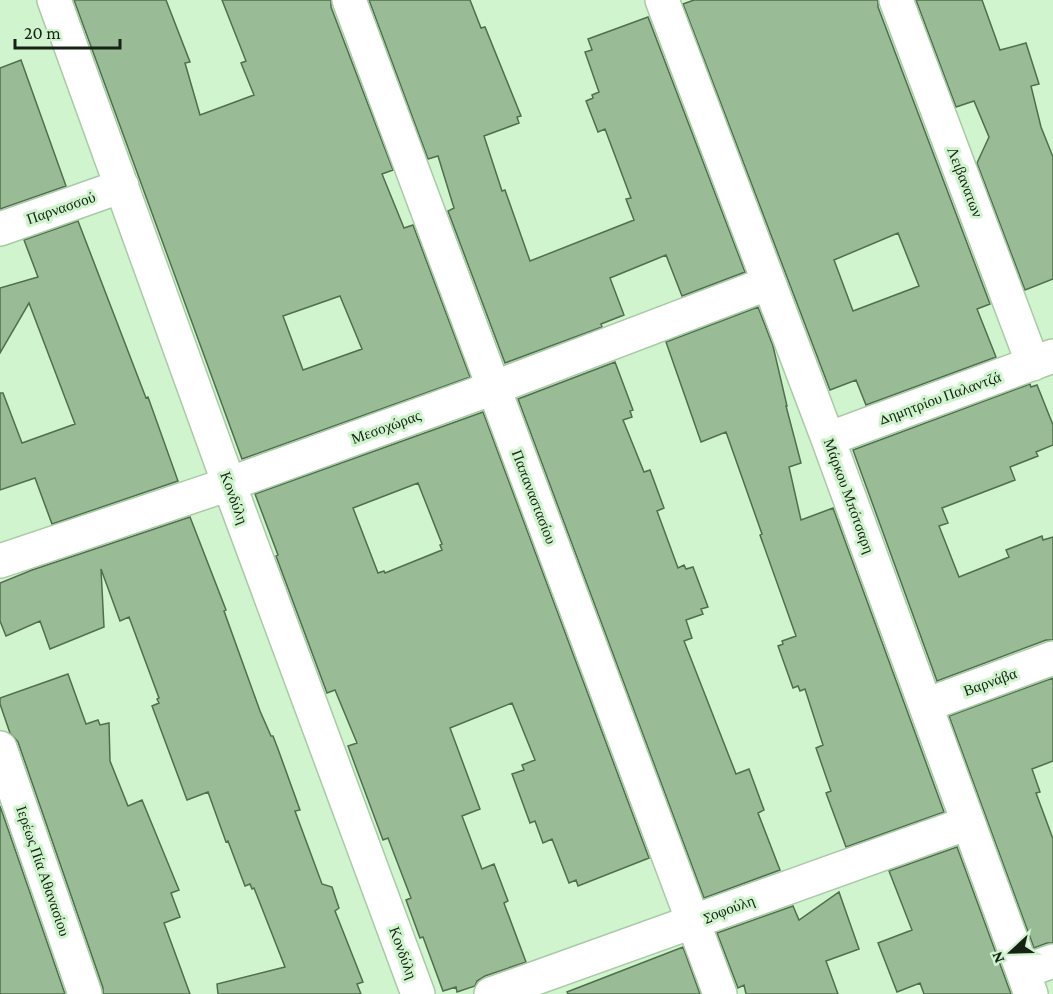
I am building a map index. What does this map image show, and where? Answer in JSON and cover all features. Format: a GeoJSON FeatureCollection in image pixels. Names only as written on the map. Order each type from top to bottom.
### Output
{"type":"FeatureCollection","features":[{"type":"Feature","properties":{"kind":"street","name":"Κονδύλη"},"geometry":{"type":"LineString","coordinates":[[54,0],[418,994]]}},
{"type":"Feature","properties":{"kind":"street","name":"Παπαναστασίου"},"geometry":{"type":"LineString","coordinates":[[349,0],[720,994]]}},
{"type":"Feature","properties":{"kind":"street","name":"Μάρκου Μπότσαρη"},"geometry":{"type":"LineString","coordinates":[[662,0],[828,439],[968,823],[1036,976]]}},
{"type":"Feature","properties":{"kind":"street","name":"Λειβανατων"},"geometry":{"type":"LineString","coordinates":[[896,0],[1043,360]]}},
{"type":"Feature","properties":{"kind":"street","name":"Παρνασσού"},"geometry":{"type":"LineString","coordinates":[[0,229],[122,186]]}},
{"type":"Feature","properties":{"kind":"street","name":"Μεσοχώρας"},"geometry":{"type":"LineString","coordinates":[[0,561],[230,484],[493,388],[769,283]]}},
{"type":"Feature","properties":{"kind":"street","name":"Δημητρίου Παλαντζά"},"geometry":{"type":"LineString","coordinates":[[828,439],[1043,360]]}},
{"type":"Feature","properties":{"kind":"street","name":"Βαρνάβα"},"geometry":{"type":"LineString","coordinates":[[926,705],[1053,658]]}},
{"type":"Feature","properties":{"kind":"street","name":"Ιερέως Πία Αθανασίου"},"geometry":{"type":"LineString","coordinates":[[0,748],[85,994]]}},
{"type":"Feature","properties":{"kind":"street","name":"Σοφούλη"},"geometry":{"type":"LineString","coordinates":[[491,994],[968,823]]}},
{"type":"Feature","properties":{"kind":"building"},"geometry":{"type":"Polygon","coordinates":[[[74,0],[166,0],[190,62],[185,63],[200,115],[254,95],[241,63],[246,61],[222,0],[331,0],[331,7],[393,170],[382,174],[404,228],[413,225],[470,377],[242,459],[74,0]],[[340,296],[283,316],[303,370],[362,349],[340,296]]]}},
{"type":"Feature","properties":{"kind":"building"},"geometry":{"type":"Polygon","coordinates":[[[369,0],[470,0],[481,28],[485,27],[521,116],[517,117],[519,123],[484,136],[502,191],[505,190],[530,261],[634,220],[626,199],[631,198],[605,129],[598,132],[586,101],[599,92],[585,52],[592,50],[588,39],[648,17],[745,272],[682,296],[666,255],[610,278],[624,315],[601,324],[602,327],[505,363],[448,211],[454,208],[438,156],[428,159],[369,0]]]}},
{"type":"Feature","properties":{"kind":"building"},"geometry":{"type":"Polygon","coordinates":[[[694,0],[878,0],[878,7],[990,304],[977,309],[996,357],[866,405],[856,380],[830,390],[683,4],[694,0]],[[898,233],[834,260],[853,311],[919,286],[898,233]]]}},
{"type":"Feature","properties":{"kind":"building"},"geometry":{"type":"Polygon","coordinates":[[[916,0],[982,0],[1000,50],[1026,43],[1039,84],[1031,86],[1041,127],[1053,157],[1053,279],[1025,290],[977,163],[989,137],[974,101],[956,107],[916,0]]]}},
{"type":"Feature","properties":{"kind":"building"},"geometry":{"type":"Polygon","coordinates":[[[21,60],[66,186],[0,209],[0,68],[21,60]]]}},
{"type":"Feature","properties":{"kind":"building"},"geometry":{"type":"Polygon","coordinates":[[[78,221],[146,398],[148,397],[178,481],[52,524],[35,478],[0,490],[0,393],[3,393],[22,443],[75,424],[29,303],[0,353],[0,288],[38,277],[24,240],[78,221]]]}},
{"type":"Feature","properties":{"kind":"building"},"geometry":{"type":"Polygon","coordinates":[[[758,307],[773,346],[801,463],[789,467],[801,520],[833,508],[944,812],[846,847],[826,793],[831,791],[816,748],[823,745],[805,689],[800,691],[798,686],[793,688],[778,646],[783,644],[782,641],[796,636],[726,432],[701,442],[666,342],[758,307]]]}},
{"type":"Feature","properties":{"kind":"building"},"geometry":{"type":"Polygon","coordinates":[[[615,362],[633,410],[630,411],[632,417],[623,420],[644,472],[650,470],[664,508],[657,511],[678,568],[684,565],[686,569],[693,567],[708,607],[701,609],[703,614],[686,620],[692,638],[684,641],[736,774],[749,769],[764,810],[758,813],[780,870],[704,898],[518,399],[615,362]]]}},
{"type":"Feature","properties":{"kind":"building"},"geometry":{"type":"Polygon","coordinates":[[[1030,384],[1031,387],[1037,385],[1053,425],[1053,445],[1036,452],[1038,456],[1010,467],[1015,480],[942,508],[948,523],[939,526],[959,577],[1009,557],[1006,550],[1042,536],[1043,540],[1053,537],[1053,640],[1046,640],[937,681],[853,450],[1030,384]]]}},
{"type":"Feature","properties":{"kind":"building"},"geometry":{"type":"Polygon","coordinates":[[[483,412],[649,858],[578,886],[576,880],[569,883],[552,839],[543,843],[535,821],[530,823],[512,774],[524,770],[522,765],[535,760],[512,703],[450,728],[480,809],[462,816],[482,869],[494,864],[508,901],[504,903],[526,962],[485,976],[477,981],[475,986],[457,992],[456,987],[443,991],[423,937],[420,938],[406,900],[411,898],[388,838],[383,840],[348,746],[357,743],[335,690],[327,693],[255,494],[483,412]],[[418,483],[353,508],[378,573],[384,571],[385,573],[442,550],[440,545],[442,544],[418,483]]]}},
{"type":"Feature","properties":{"kind":"building"},"geometry":{"type":"Polygon","coordinates":[[[190,517],[226,610],[224,611],[260,711],[273,736],[300,810],[295,811],[322,884],[332,887],[339,908],[335,911],[363,982],[357,984],[361,994],[218,994],[217,984],[285,967],[254,888],[252,889],[250,884],[245,886],[208,792],[187,800],[152,706],[159,703],[157,699],[159,698],[129,617],[120,621],[101,569],[104,627],[50,649],[40,621],[6,636],[0,621],[0,583],[190,517]]]}},
{"type":"Feature","properties":{"kind":"building"},"geometry":{"type":"Polygon","coordinates":[[[68,674],[86,724],[98,720],[100,725],[109,723],[110,761],[128,806],[142,800],[179,890],[171,893],[180,917],[164,923],[190,994],[103,994],[103,988],[18,742],[10,733],[0,704],[0,698],[68,674]]]}},
{"type":"Feature","properties":{"kind":"building"},"geometry":{"type":"Polygon","coordinates":[[[1053,678],[1053,761],[1032,769],[1040,792],[1036,793],[1053,839],[1053,943],[1034,948],[949,716],[1053,678]]]}},
{"type":"Feature","properties":{"kind":"building"},"geometry":{"type":"Polygon","coordinates":[[[0,806],[65,994],[0,994],[0,806]]]}},
{"type":"Feature","properties":{"kind":"building"},"geometry":{"type":"Polygon","coordinates":[[[957,847],[1011,994],[924,994],[920,983],[897,992],[878,943],[912,930],[889,871],[957,847]]]}},
{"type":"Feature","properties":{"kind":"building"},"geometry":{"type":"Polygon","coordinates":[[[839,892],[859,949],[826,961],[838,994],[746,994],[744,985],[738,988],[717,933],[793,906],[799,920],[839,892]]]}},
{"type":"Feature","properties":{"kind":"building"},"geometry":{"type":"Polygon","coordinates":[[[683,947],[700,994],[568,994],[567,992],[683,947]]]}}]}
